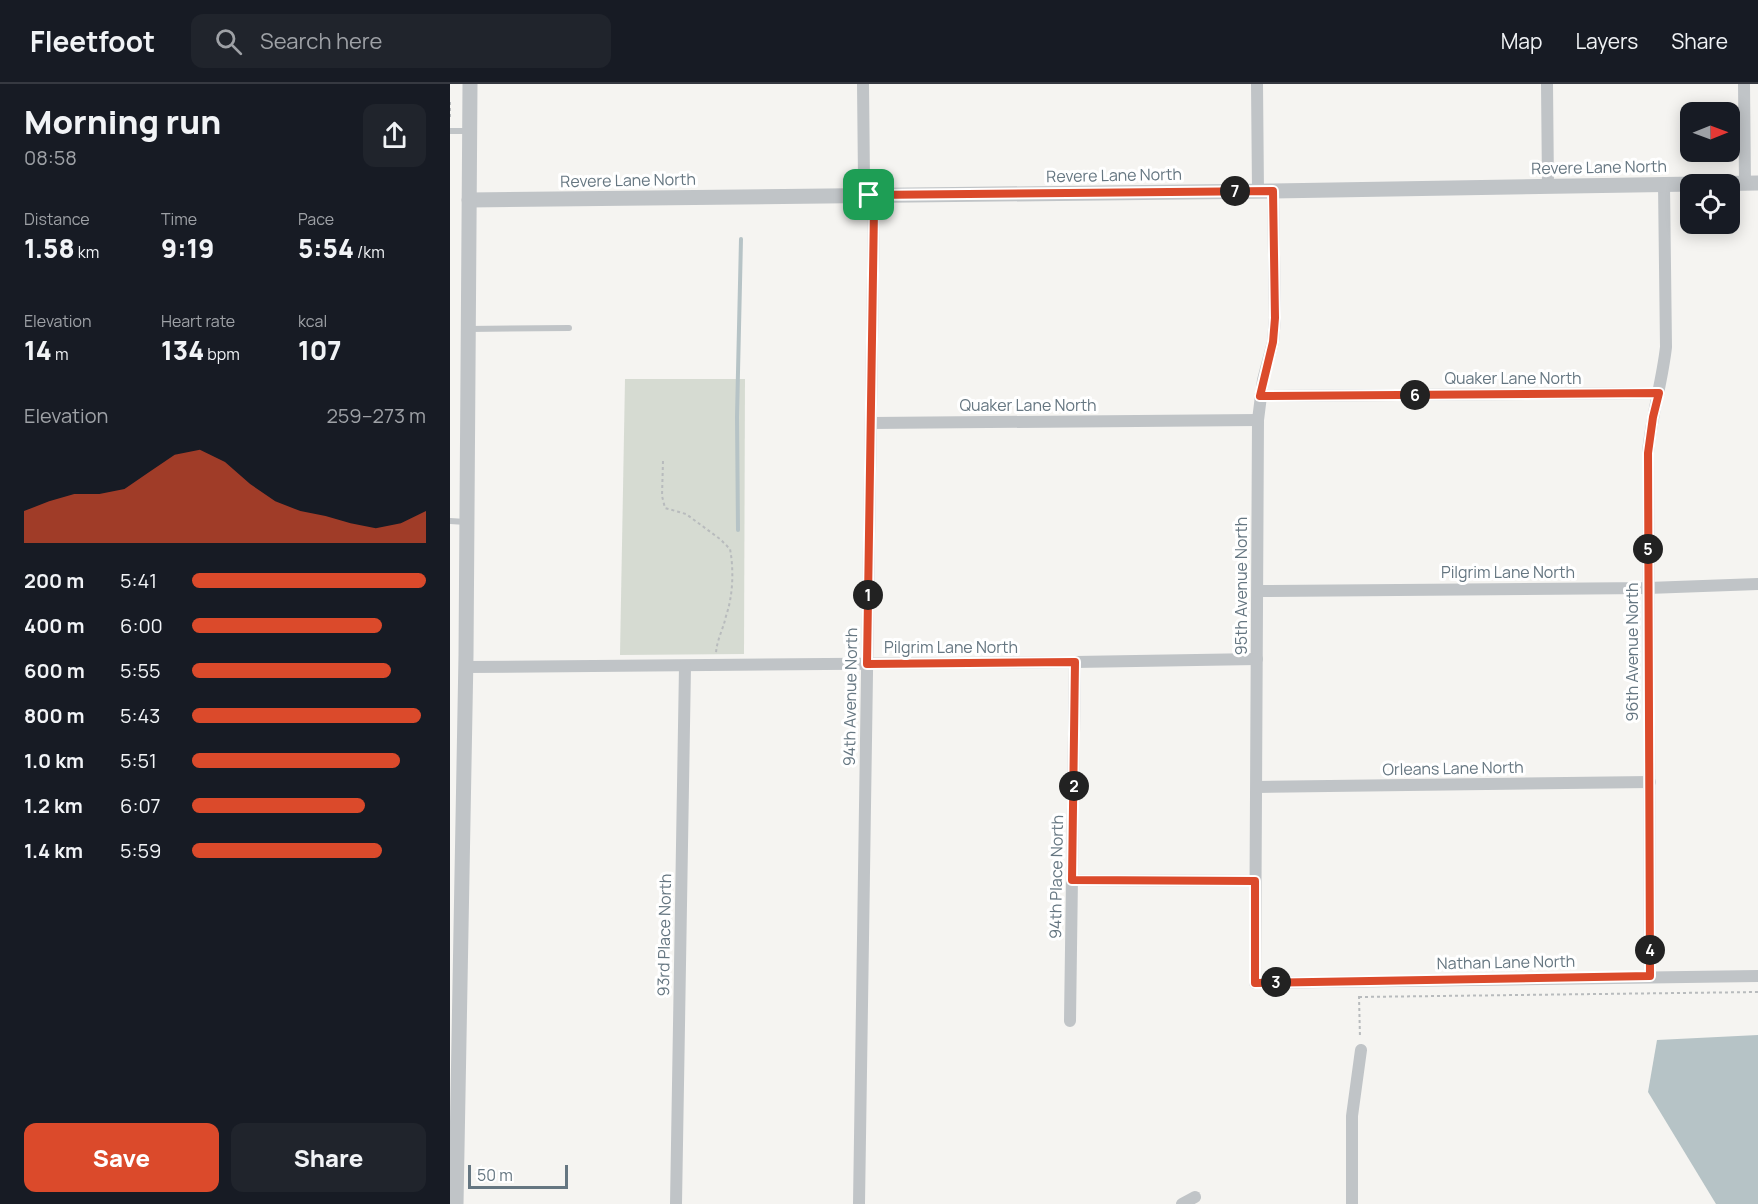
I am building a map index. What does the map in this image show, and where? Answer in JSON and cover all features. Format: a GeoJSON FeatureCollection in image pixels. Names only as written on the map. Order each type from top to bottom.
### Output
{"type":"FeatureCollection","features":[{"type":"Feature","properties":{"kind":"street"},"geometry":{"type":"LineString","coordinates":[[456,1204],[454,1092],[466,667],[470,84]]}},
{"type":"Feature","properties":{"kind":"street","name":"94th Avenue North"},"geometry":{"type":"LineString","coordinates":[[859,1204],[874,209],[864,180],[863,84]]}},
{"type":"Feature","properties":{"kind":"street","name":"95th Avenue North"},"geometry":{"type":"LineString","coordinates":[[1255,983],[1258,420],[1260,396],[1273,342],[1275,318],[1257,84]]}},
{"type":"Feature","properties":{"kind":"street"},"geometry":{"type":"LineString","coordinates":[[1547,84],[1548,186]]}},
{"type":"Feature","properties":{"kind":"street"},"geometry":{"type":"LineString","coordinates":[[1744,84],[1752,183]]}},
{"type":"Feature","properties":{"kind":"street","name":"Revere Lane North"},"geometry":{"type":"LineString","coordinates":[[470,200],[1752,183]]}},
{"type":"Feature","properties":{"kind":"street","name":"96th Avenue North"},"geometry":{"type":"LineString","coordinates":[[1650,976],[1648,453],[1666,347],[1664,185]]}},
{"type":"Feature","properties":{"kind":"street","name":"Quaker Lane North"},"geometry":{"type":"LineString","coordinates":[[1260,396],[1659,393]]}},
{"type":"Feature","properties":{"kind":"street","name":"Quaker Lane North"},"geometry":{"type":"LineString","coordinates":[[871,423],[1258,420]]}},
{"type":"Feature","properties":{"kind":"street","name":"Pilgrim Lane North"},"geometry":{"type":"LineString","coordinates":[[1258,591],[1648,588],[1758,584]]}},
{"type":"Feature","properties":{"kind":"street","name":"Pilgrim Lane North"},"geometry":{"type":"LineString","coordinates":[[466,667],[1257,659]]}},
{"type":"Feature","properties":{"kind":"street","name":"94th Place North"},"geometry":{"type":"LineString","coordinates":[[1070,1021],[1075,662]]}},
{"type":"Feature","properties":{"kind":"street","name":"93rd Place North"},"geometry":{"type":"LineString","coordinates":[[676,1204],[685,666]]}},
{"type":"Feature","properties":{"kind":"street","name":"Orleans Lane North"},"geometry":{"type":"LineString","coordinates":[[1257,787],[1650,782]]}},
{"type":"Feature","properties":{"kind":"street"},"geometry":{"type":"LineString","coordinates":[[1072,880],[1255,881]]}},
{"type":"Feature","properties":{"kind":"street","name":"Nathan Lane North"},"geometry":{"type":"LineString","coordinates":[[1255,983],[1758,976]]}},
{"type":"Feature","properties":{"kind":"street"},"geometry":{"type":"LineString","coordinates":[[1352,1204],[1352,1116],[1361,1050]]}},
{"type":"Feature","properties":{"kind":"street"},"geometry":{"type":"LineString","coordinates":[[1182,1204],[1195,1197]]}},
{"type":"Feature","properties":{"kind":"lane"},"geometry":{"type":"LineString","coordinates":[[450,131],[470,131]]}},
{"type":"Feature","properties":{"kind":"lane"},"geometry":{"type":"LineString","coordinates":[[468,329],[569,328]]}},
{"type":"Feature","properties":{"kind":"lane"},"geometry":{"type":"LineString","coordinates":[[450,521],[466,522]]}},
{"type":"Feature","properties":{"kind":"path"},"geometry":{"type":"LineString","coordinates":[[450,102],[450,120]]}},
{"type":"Feature","properties":{"kind":"path"},"geometry":{"type":"LineString","coordinates":[[663,461],[662,496],[665,508],[686,514],[730,549],[731,594],[727,614],[717,641],[716,665]]}},
{"type":"Feature","properties":{"kind":"path"},"geometry":{"type":"LineString","coordinates":[[1361,1050],[1359,997],[1758,992]]}},
{"type":"Feature","properties":{"kind":"shaded area"},"geometry":{"type":"Polygon","coordinates":[[[625,379],[745,379],[744,654],[620,655],[625,379]]]}},
{"type":"Feature","properties":{"kind":"shaded area"},"geometry":{"type":"Polygon","coordinates":[[[1758,1035],[1758,1204],[1716,1204],[1648,1092],[1657,1040],[1758,1035]]]}},
{"type":"Feature","properties":{"kind":"waterway"},"geometry":{"type":"LineString","coordinates":[[738,530],[737,417],[741,239]]}},
{"type":"Feature","properties":{"kind":"route"},"geometry":{"type":"LineString","coordinates":[[1273,191],[1275,318],[1273,342],[1260,396],[1659,393],[1648,453],[1650,976],[1255,983],[1255,881],[1072,880],[1075,662],[867,664],[874,209],[869,195],[1273,191]]}}]}
